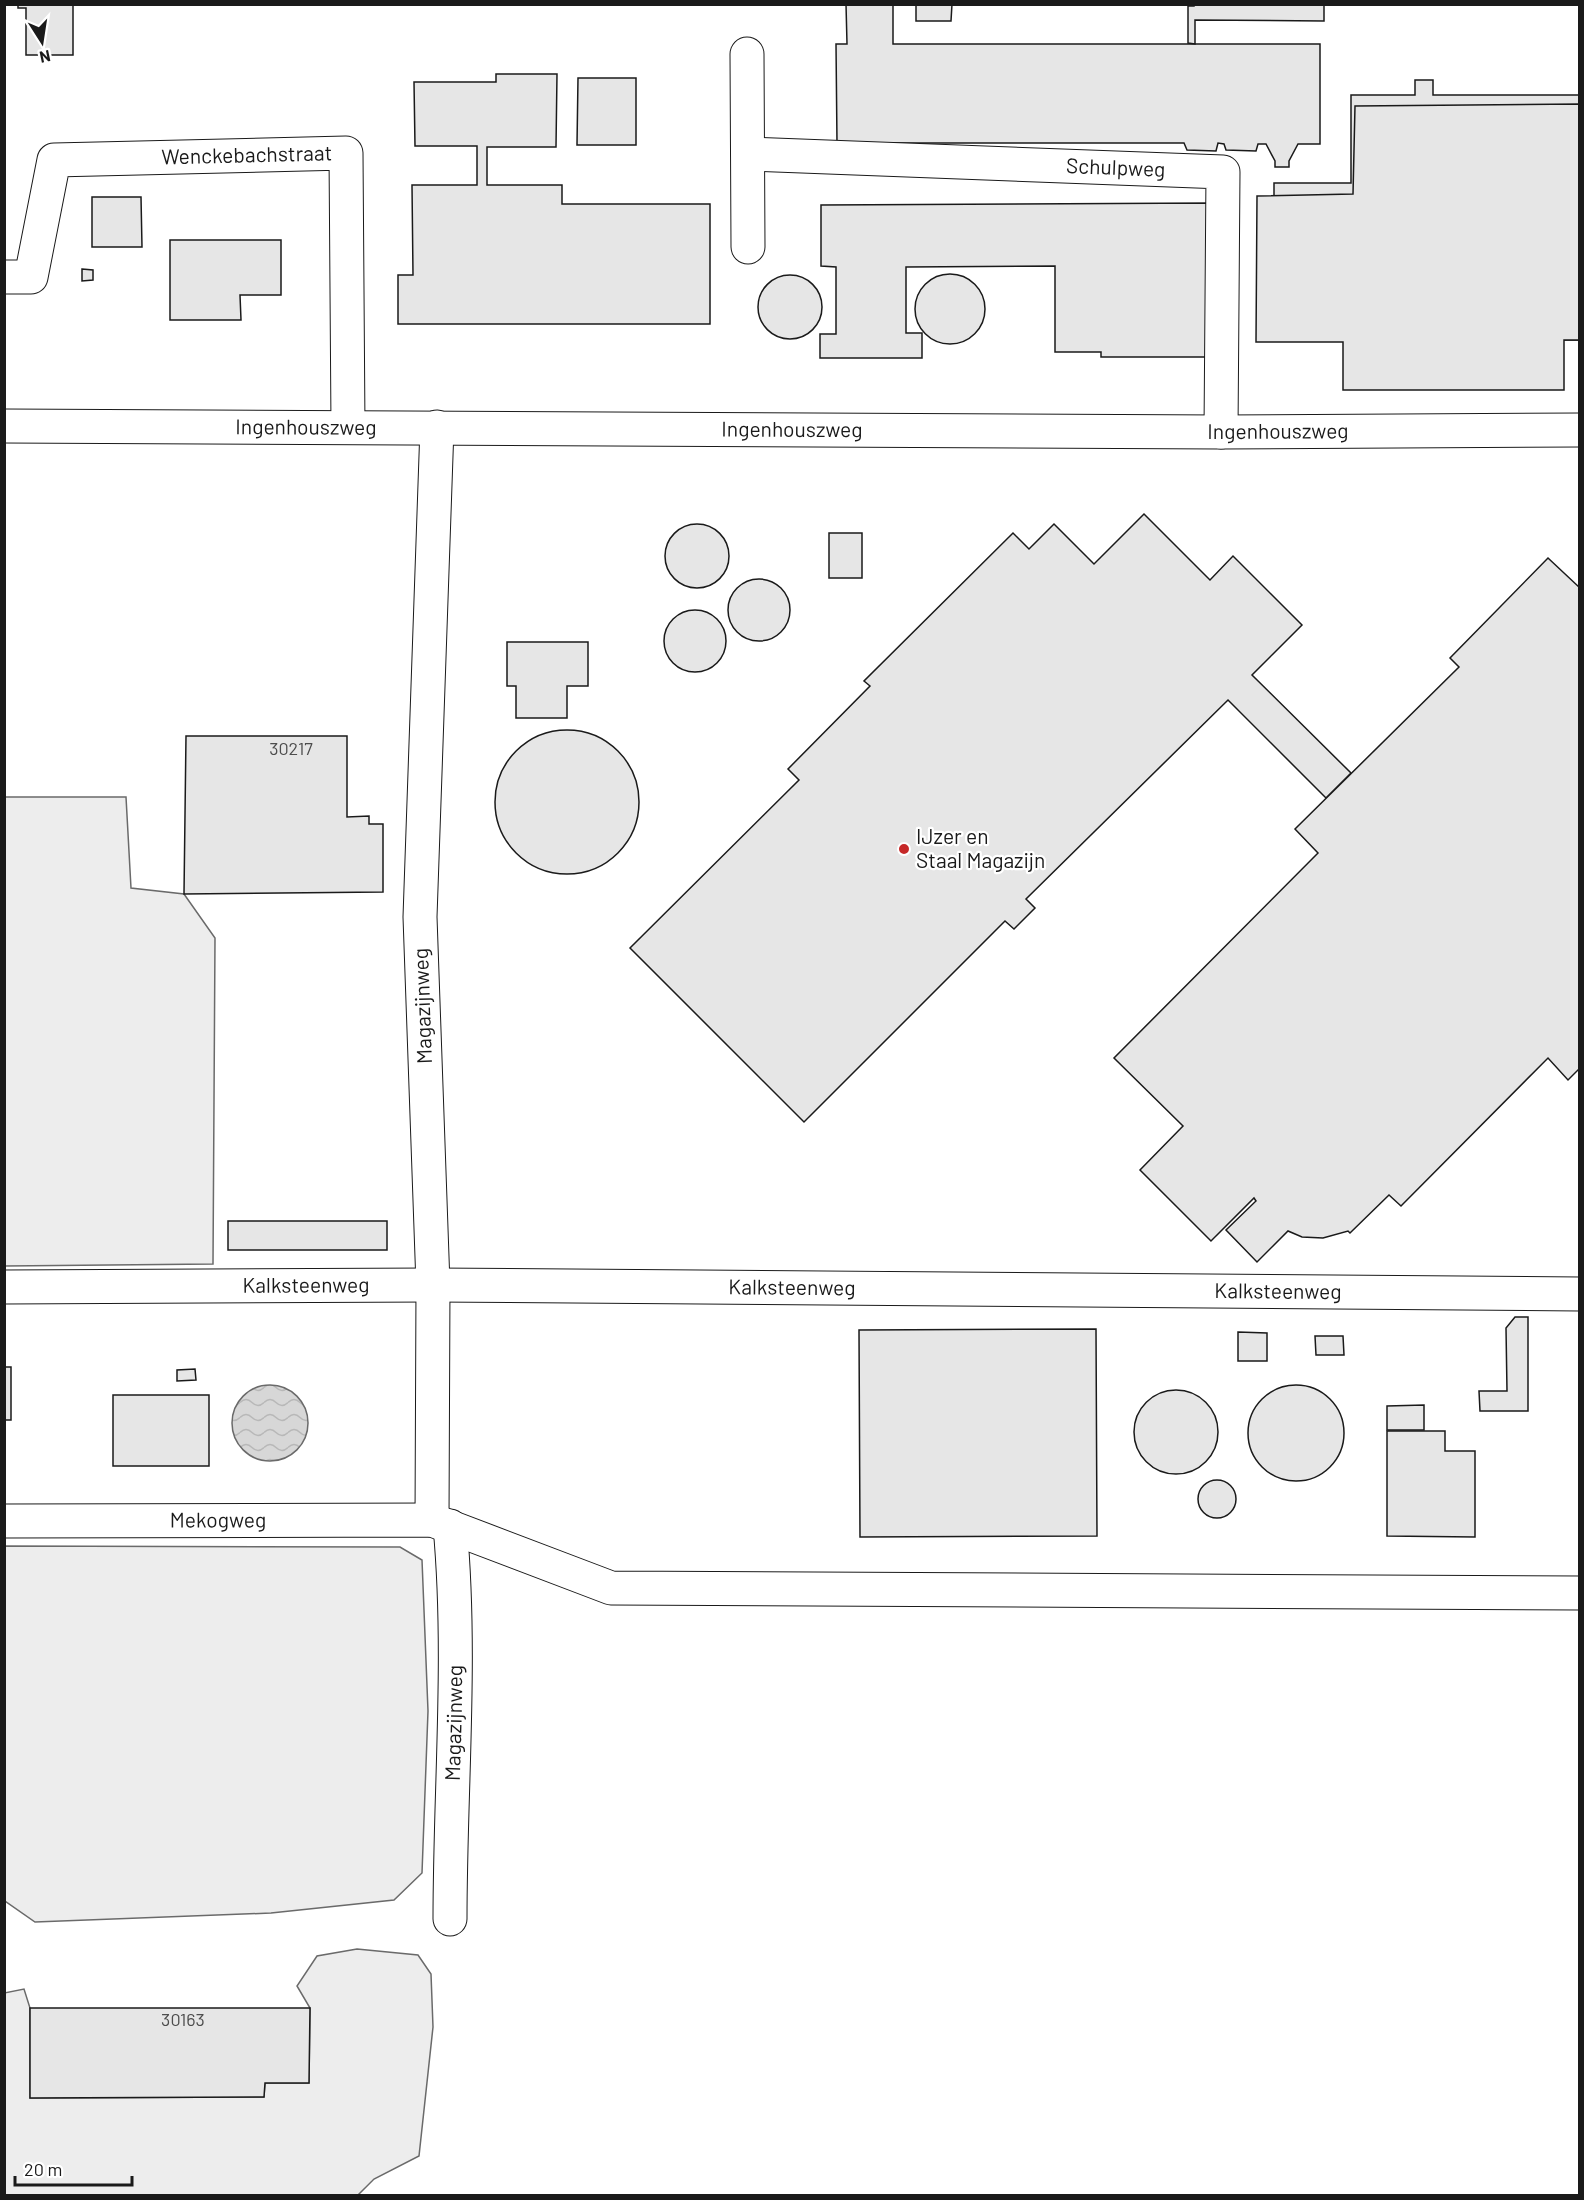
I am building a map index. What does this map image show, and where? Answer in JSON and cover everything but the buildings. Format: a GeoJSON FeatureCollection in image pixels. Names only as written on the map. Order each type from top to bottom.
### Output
{"type":"FeatureCollection","features":[{"type":"Feature","properties":{"kind":"street"},"geometry":{"type":"LineString","coordinates":[[747,54],[748,247]]}},
{"type":"Feature","properties":{"kind":"street","name":"Wenckebachstraat"},"geometry":{"type":"LineString","coordinates":[[4,277],[31,278],[54,160],[346,153],[348,428]]}},
{"type":"Feature","properties":{"kind":"street","name":"Schulpweg"},"geometry":{"type":"LineString","coordinates":[[748,154],[1223,172],[1221,432]]}},
{"type":"Feature","properties":{"kind":"street","name":"Ingenhouszweg"},"geometry":{"type":"LineString","coordinates":[[4,426],[1221,432],[1580,430]]}},
{"type":"Feature","properties":{"kind":"street","name":"Magazijnweg"},"geometry":{"type":"LineString","coordinates":[[437,427],[420,917],[441,1523],[455,1579],[450,1919]]}},
{"type":"Feature","properties":{"kind":"street","name":"Kalksteenweg"},"geometry":{"type":"LineString","coordinates":[[4,1287],[433,1285],[1580,1294]]}},
{"type":"Feature","properties":{"kind":"street","name":"Mekogweg"},"geometry":{"type":"LineString","coordinates":[[4,1521],[441,1523]]}},
{"type":"Feature","properties":{"kind":"street"},"geometry":{"type":"LineString","coordinates":[[441,1523],[612,1588],[1580,1593]]}},
{"type":"Feature","properties":{"kind":"shaded area"},"geometry":{"type":"Polygon","coordinates":[[[5,797],[126,797],[131,888],[184,894],[215,938],[213,1264],[5,1266],[5,797]]]}},
{"type":"Feature","properties":{"kind":"shaded area"},"geometry":{"type":"Polygon","coordinates":[[[4,1546],[400,1547],[422,1560],[428,1711],[422,1873],[394,1900],[271,1913],[35,1922],[5,1901],[4,1546]]]}},
{"type":"Feature","properties":{"kind":"shaded area"},"geometry":{"type":"Polygon","coordinates":[[[357,1949],[418,1955],[431,1974],[433,2027],[419,2156],[374,2179],[358,2195],[5,2195],[4,1993],[24,1989],[30,2008],[30,2098],[264,2097],[265,2083],[309,2083],[310,2008],[297,1986],[317,1956],[357,1949]]]}},
{"type":"Feature","properties":{"kind":"water"},"geometry":{"type":"Polygon","coordinates":[[[270,1385],[284,1388],[297,1396],[305,1409],[308,1423],[305,1437],[297,1450],[284,1458],[270,1461],[256,1458],[243,1450],[235,1437],[232,1423],[235,1409],[243,1396],[256,1388],[270,1385]]]}},
{"type":"Feature","properties":{"kind":"place","name":"IJzer en Staal Magazijn"},"geometry":{"type":"Point","coordinates":[904,849]}}]}
